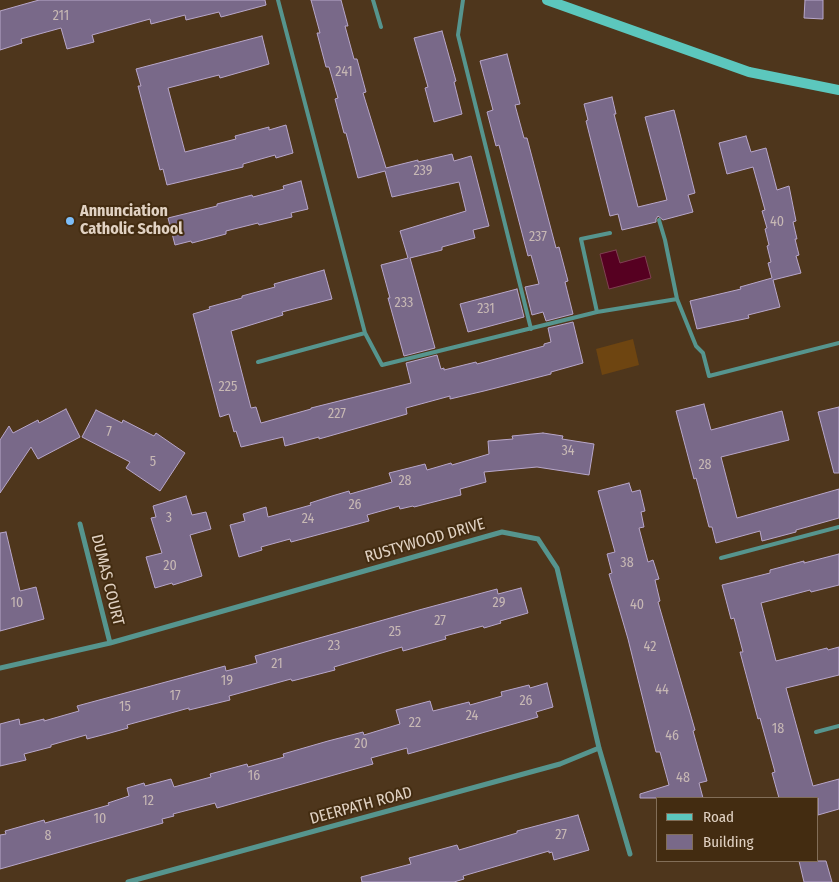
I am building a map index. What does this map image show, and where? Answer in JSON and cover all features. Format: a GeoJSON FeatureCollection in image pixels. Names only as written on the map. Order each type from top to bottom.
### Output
{"type":"FeatureCollection","features":[{"type":"Feature","properties":{"kind":"street"},"geometry":{"type":"LineString","coordinates":[[547,0],[563,3],[749,72],[839,90]]}},
{"type":"Feature","properties":{"kind":"street","name":"DUMAS COURT"},"geometry":{"type":"LineString","coordinates":[[80,524],[110,643]]}},
{"type":"Feature","properties":{"kind":"street","name":"RUSTYWOOD DRIVE"},"geometry":{"type":"LineString","coordinates":[[0,668],[110,643],[502,532],[538,539],[557,568],[599,748],[630,854]]}},
{"type":"Feature","properties":{"kind":"street","name":"DEERPATH ROAD"},"geometry":{"type":"LineString","coordinates":[[128,882],[560,764],[599,748]]}},
{"type":"Feature","properties":{"kind":"lane"},"geometry":{"type":"LineString","coordinates":[[278,0],[365,333],[382,365],[597,312],[678,299]]}},
{"type":"Feature","properties":{"kind":"lane"},"geometry":{"type":"LineString","coordinates":[[373,0],[381,27]]}},
{"type":"Feature","properties":{"kind":"lane"},"geometry":{"type":"LineString","coordinates":[[463,0],[458,35],[530,329]]}},
{"type":"Feature","properties":{"kind":"lane"},"geometry":{"type":"LineString","coordinates":[[659,220],[678,299],[696,346],[703,353],[710,376],[839,343]]}},
{"type":"Feature","properties":{"kind":"lane"},"geometry":{"type":"LineString","coordinates":[[597,312],[581,239],[610,233]]}},
{"type":"Feature","properties":{"kind":"lane"},"geometry":{"type":"LineString","coordinates":[[258,362],[365,333]]}},
{"type":"Feature","properties":{"kind":"lane"},"geometry":{"type":"LineString","coordinates":[[721,558],[839,527]]}},
{"type":"Feature","properties":{"kind":"lane"},"geometry":{"type":"LineString","coordinates":[[816,732],[839,726]]}},
{"type":"Feature","properties":{"kind":"shaded area"},"geometry":{"type":"Polygon","coordinates":[[[616,250],[620,263],[645,256],[651,278],[609,289],[600,254],[616,250]]]}},
{"type":"Feature","properties":{"kind":"shaded area"},"geometry":{"type":"Polygon","coordinates":[[[633,339],[639,365],[602,375],[596,349],[633,339]]]}},
{"type":"Feature","properties":{"kind":"building"},"geometry":{"type":"Polygon","coordinates":[[[39,0],[265,0],[266,5],[221,17],[219,12],[186,20],[185,15],[151,24],[150,19],[92,35],[94,42],[67,49],[61,28],[21,39],[22,43],[0,50],[0,11],[39,0]]]}},
{"type":"Feature","properties":{"kind":"building"},"geometry":{"type":"Polygon","coordinates":[[[311,0],[341,0],[348,26],[345,26],[354,59],[357,59],[366,92],[363,93],[386,168],[452,154],[454,161],[471,156],[489,226],[473,230],[475,238],[442,247],[442,250],[410,258],[435,348],[404,356],[381,265],[408,258],[400,231],[466,211],[459,182],[392,197],[385,171],[358,178],[335,99],[338,98],[329,67],[326,67],[317,33],[320,33],[311,0]]]}},
{"type":"Feature","properties":{"kind":"building"},"geometry":{"type":"Polygon","coordinates":[[[805,0],[823,0],[823,19],[804,18],[805,0]]]}},
{"type":"Feature","properties":{"kind":"building"},"geometry":{"type":"Polygon","coordinates":[[[442,31],[456,81],[454,82],[462,114],[434,122],[425,88],[428,87],[414,38],[442,31]]]}},
{"type":"Feature","properties":{"kind":"building"},"geometry":{"type":"Polygon","coordinates":[[[262,36],[269,64],[220,78],[219,75],[168,88],[185,152],[236,139],[235,136],[269,127],[269,130],[286,125],[293,153],[276,158],[275,155],[243,164],[243,167],[167,185],[163,169],[160,170],[138,86],[141,86],[136,69],[262,36]]]}},
{"type":"Feature","properties":{"kind":"building"},"geometry":{"type":"Polygon","coordinates":[[[507,54],[520,104],[515,105],[524,138],[527,138],[556,248],[559,247],[568,281],[565,282],[573,314],[546,321],[543,312],[532,315],[525,287],[539,284],[531,255],[528,256],[499,145],[496,146],[487,112],[493,110],[480,61],[507,54]]]}},
{"type":"Feature","properties":{"kind":"building"},"geometry":{"type":"Polygon","coordinates":[[[612,97],[616,114],[614,114],[638,207],[667,200],[645,117],[674,110],[695,193],[688,195],[693,212],[663,220],[658,216],[656,222],[622,230],[618,214],[610,216],[586,121],[588,120],[584,104],[612,97]]]}},
{"type":"Feature","properties":{"kind":"building"},"geometry":{"type":"Polygon","coordinates":[[[746,136],[751,152],[766,148],[777,190],[789,186],[796,221],[793,222],[799,255],[796,256],[801,273],[773,280],[780,307],[748,315],[749,318],[697,329],[690,301],[741,289],[740,287],[772,278],[768,263],[771,262],[765,229],[767,228],[762,211],[765,210],[753,167],[727,174],[719,143],[746,136]]]}},
{"type":"Feature","properties":{"kind":"building"},"geometry":{"type":"Polygon","coordinates":[[[301,181],[308,209],[291,213],[292,217],[259,225],[258,223],[226,231],[226,234],[192,243],[191,241],[175,245],[168,218],[252,195],[253,197],[284,189],[283,186],[301,181]]]}},
{"type":"Feature","properties":{"kind":"building"},"geometry":{"type":"Polygon","coordinates":[[[324,270],[332,299],[282,312],[283,315],[231,331],[251,408],[256,407],[261,423],[311,408],[411,383],[406,363],[437,355],[441,369],[444,368],[444,370],[476,362],[477,364],[544,346],[544,344],[551,342],[548,328],[573,322],[583,363],[551,372],[551,374],[450,399],[450,396],[406,408],[407,414],[319,439],[319,437],[285,446],[283,437],[241,447],[229,414],[220,417],[193,314],[210,309],[209,307],[242,298],[242,296],[275,287],[274,284],[324,270]]]}},
{"type":"Feature","properties":{"kind":"building"},"geometry":{"type":"Polygon","coordinates":[[[517,289],[524,317],[468,332],[460,304],[517,289]]]}},
{"type":"Feature","properties":{"kind":"building"},"geometry":{"type":"Polygon","coordinates":[[[704,404],[711,430],[782,411],[789,440],[721,457],[737,518],[839,489],[839,518],[762,541],[760,531],[716,543],[712,527],[709,527],[696,478],[694,479],[676,411],[704,404]]]}},
{"type":"Feature","properties":{"kind":"building"},"geometry":{"type":"Polygon","coordinates":[[[839,407],[839,473],[834,473],[818,412],[839,407]]]}},
{"type":"Feature","properties":{"kind":"building"},"geometry":{"type":"Polygon","coordinates":[[[66,409],[80,437],[38,459],[31,447],[0,493],[0,440],[9,426],[13,433],[38,420],[39,423],[66,409]]]}},
{"type":"Feature","properties":{"kind":"building"},"geometry":{"type":"Polygon","coordinates":[[[96,410],[122,423],[123,420],[154,436],[156,433],[185,453],[160,491],[126,468],[130,462],[82,437],[96,410]]]}},
{"type":"Feature","properties":{"kind":"building"},"geometry":{"type":"Polygon","coordinates":[[[543,433],[563,436],[562,439],[594,444],[589,475],[537,467],[484,472],[486,482],[460,489],[461,495],[414,507],[400,509],[399,506],[367,515],[369,521],[291,542],[290,539],[261,547],[262,550],[239,557],[230,525],[245,521],[243,514],[266,507],[268,517],[311,505],[310,503],[349,491],[350,494],[392,482],[389,473],[425,464],[427,470],[489,454],[488,441],[513,439],[512,436],[543,433]]]}},
{"type":"Feature","properties":{"kind":"building"},"geometry":{"type":"Polygon","coordinates":[[[629,483],[632,492],[640,490],[645,511],[641,512],[644,527],[639,528],[648,562],[653,560],[659,579],[655,580],[660,601],[658,602],[695,730],[693,731],[707,781],[699,783],[703,797],[640,798],[640,794],[669,785],[660,752],[656,752],[628,639],[609,574],[612,573],[607,554],[615,552],[598,491],[629,483]]]}},
{"type":"Feature","properties":{"kind":"building"},"geometry":{"type":"Polygon","coordinates":[[[186,496],[192,515],[206,512],[211,529],[190,535],[202,576],[173,585],[172,583],[155,588],[146,557],[162,553],[151,518],[156,517],[153,506],[186,496]]]}},
{"type":"Feature","properties":{"kind":"building"},"geometry":{"type":"Polygon","coordinates":[[[6,532],[20,591],[36,587],[44,619],[0,631],[0,533],[6,532]]]}},
{"type":"Feature","properties":{"kind":"building"},"geometry":{"type":"Polygon","coordinates":[[[839,554],[839,585],[811,592],[810,590],[761,603],[776,661],[827,648],[828,650],[839,647],[839,675],[786,688],[813,786],[839,779],[839,809],[819,815],[819,797],[779,797],[772,773],[775,772],[740,652],[743,652],[734,618],[731,619],[722,585],[770,573],[770,570],[804,561],[804,563],[839,554]]]}},
{"type":"Feature","properties":{"kind":"building"},"geometry":{"type":"Polygon","coordinates":[[[521,588],[528,613],[500,621],[501,623],[445,636],[446,639],[403,651],[402,647],[334,667],[335,670],[292,681],[291,679],[229,696],[230,700],[189,710],[189,708],[127,725],[128,728],[110,733],[87,739],[86,735],[24,754],[26,760],[0,766],[0,724],[19,719],[20,725],[44,719],[44,721],[79,711],[77,706],[225,666],[226,671],[257,663],[255,656],[419,610],[497,589],[498,594],[521,588]]]}},
{"type":"Feature","properties":{"kind":"building"},"geometry":{"type":"Polygon","coordinates":[[[547,683],[553,707],[536,712],[538,717],[408,754],[407,748],[371,758],[373,764],[217,808],[215,803],[173,814],[174,816],[162,819],[163,823],[0,869],[0,835],[6,834],[5,831],[44,820],[45,823],[109,805],[108,803],[129,796],[127,788],[144,783],[145,786],[171,779],[174,787],[211,777],[210,774],[247,764],[248,767],[284,757],[283,754],[328,741],[363,732],[364,735],[400,724],[396,710],[430,701],[433,711],[469,702],[470,705],[502,696],[501,692],[529,685],[530,688],[547,683]]]}},
{"type":"Feature","properties":{"kind":"building"},"geometry":{"type":"Polygon","coordinates":[[[578,815],[589,850],[554,860],[552,852],[549,853],[549,851],[463,876],[464,879],[454,882],[362,882],[361,877],[411,864],[409,858],[457,845],[459,850],[517,833],[517,831],[578,815]]]}},
{"type":"Feature","properties":{"kind":"building"},"geometry":{"type":"Polygon","coordinates":[[[826,861],[832,882],[804,882],[799,862],[826,861]]]}},
{"type":"Feature","properties":{"kind":"place","name":"Annunciation Catholic School"},"geometry":{"type":"Point","coordinates":[70,221]}}]}
